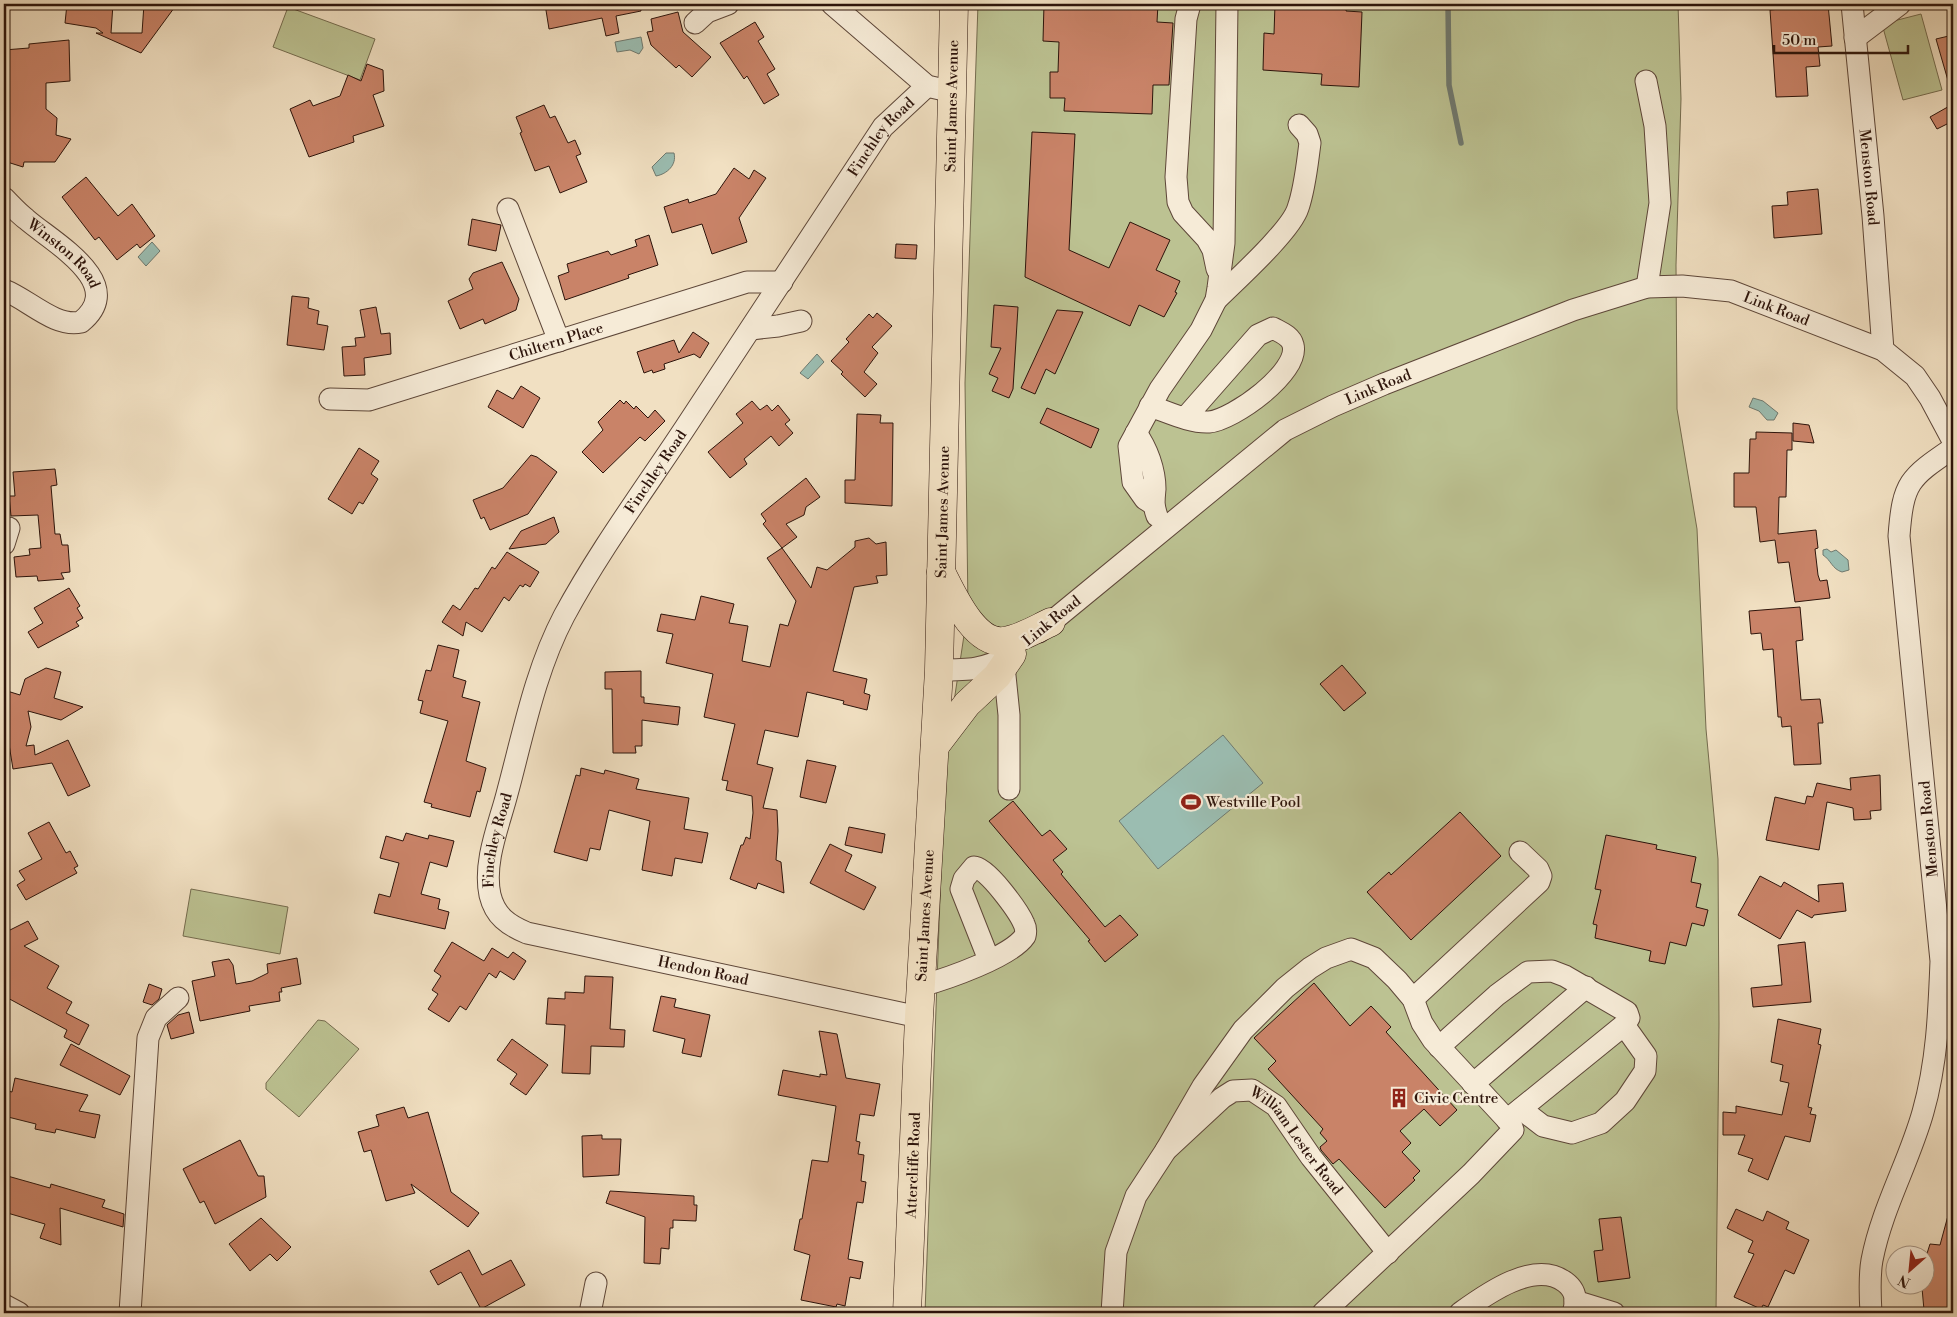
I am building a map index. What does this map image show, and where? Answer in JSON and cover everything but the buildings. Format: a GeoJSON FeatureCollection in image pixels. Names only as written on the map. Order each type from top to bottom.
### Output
{"type":"FeatureCollection","features":[{"type":"Feature","properties":{"kind":"main road","name":"Saint James Avenue"},"geometry":{"type":"LineString","coordinates":[[919,1017],[939,670],[941,571],[938,89],[954,4]]}},
{"type":"Feature","properties":{"kind":"main road"},"geometry":{"type":"LineString","coordinates":[[941,571],[968,623],[991,639],[1001,642],[1013,639],[1051,622]]}},
{"type":"Feature","properties":{"kind":"main road"},"geometry":{"type":"LineString","coordinates":[[935,746],[967,704],[997,676],[1008,660]]}},
{"type":"Feature","properties":{"kind":"main road","name":"Attercliffe Road"},"geometry":{"type":"LineString","coordinates":[[907,1313],[919,1017]]}},
{"type":"Feature","properties":{"kind":"street"},"geometry":{"type":"LineString","coordinates":[[695,22],[707,12],[728,4]]}},
{"type":"Feature","properties":{"kind":"street"},"geometry":{"type":"LineString","coordinates":[[832,4],[938,89]]}},
{"type":"Feature","properties":{"kind":"street"},"geometry":{"type":"LineString","coordinates":[[1190,4],[1186,19],[1176,177],[1178,202],[1182,213],[1207,239],[1213,250],[1219,276]]}},
{"type":"Feature","properties":{"kind":"street"},"geometry":{"type":"LineString","coordinates":[[1162,530],[1153,504],[1146,499],[1133,482],[1128,446],[1150,406],[1202,330],[1216,300],[1224,243],[1227,4]]}},
{"type":"Feature","properties":{"kind":"street","name":"Menston Road"},"geometry":{"type":"LineString","coordinates":[[1852,4],[1873,216],[1883,350]]}},
{"type":"Feature","properties":{"kind":"street"},"geometry":{"type":"LineString","coordinates":[[1855,38],[1900,4]]}},
{"type":"Feature","properties":{"kind":"street"},"geometry":{"type":"LineString","coordinates":[[1646,81],[1655,126],[1660,203],[1647,287]]}},
{"type":"Feature","properties":{"kind":"street","name":"Finchley Road"},"geometry":{"type":"LineString","coordinates":[[494,908],[489,888],[492,851],[527,718],[544,665],[563,618],[630,511],[883,127],[938,89]]}},
{"type":"Feature","properties":{"kind":"street"},"geometry":{"type":"LineString","coordinates":[[1216,300],[1293,220],[1298,209],[1310,143],[1307,134],[1299,125]]}},
{"type":"Feature","properties":{"kind":"street","name":"Winston Road"},"geometry":{"type":"LineString","coordinates":[[4,198],[26,219],[71,253],[88,271],[96,286],[96,300],[93,309],[81,322],[64,323],[4,290]]}},
{"type":"Feature","properties":{"kind":"street"},"geometry":{"type":"LineString","coordinates":[[508,209],[559,341]]}},
{"type":"Feature","properties":{"kind":"street","name":"Chiltern Place"},"geometry":{"type":"LineString","coordinates":[[330,399],[369,400],[747,282],[782,282]]}},
{"type":"Feature","properties":{"kind":"street","name":"Link Road"},"geometry":{"type":"LineString","coordinates":[[939,670],[966,670],[989,667],[1008,660],[1051,622],[1285,430],[1333,406],[1573,310],[1647,287],[1682,286],[1731,291],[1883,350],[1915,376],[1930,398],[1953,441]]}},
{"type":"Feature","properties":{"kind":"street"},"geometry":{"type":"LineString","coordinates":[[751,328],[778,326],[801,321]]}},
{"type":"Feature","properties":{"kind":"street"},"geometry":{"type":"LineString","coordinates":[[1150,406],[1185,418],[1208,422],[1236,413],[1271,385],[1284,370],[1293,352],[1293,344],[1289,338],[1273,328],[1267,329],[1251,342],[1185,418]]}},
{"type":"Feature","properties":{"kind":"street","name":"Menston Road"},"geometry":{"type":"LineString","coordinates":[[1871,1313],[1872,1261],[1886,1212],[1923,1114],[1937,1046],[1941,961],[1899,536],[1902,503],[1912,480],[1953,448]]}},
{"type":"Feature","properties":{"kind":"street"},"geometry":{"type":"LineString","coordinates":[[1008,660],[1009,789]]}},
{"type":"Feature","properties":{"kind":"street"},"geometry":{"type":"LineString","coordinates":[[1413,999],[1539,882],[1541,876],[1538,869],[1520,852]]}},
{"type":"Feature","properties":{"kind":"street","name":"Hendon Road"},"geometry":{"type":"LineString","coordinates":[[494,908],[508,924],[527,933],[919,1017]]}},
{"type":"Feature","properties":{"kind":"street"},"geometry":{"type":"LineString","coordinates":[[1166,1150],[1203,1086],[1243,1030],[1285,988],[1326,958],[1344,949],[1362,952],[1384,966],[1413,999],[1426,1031],[1473,1084],[1514,1115],[1543,1126],[1572,1132],[1601,1123],[1625,1101],[1645,1071],[1646,1056],[1624,1025]]}},
{"type":"Feature","properties":{"kind":"street"},"geometry":{"type":"LineString","coordinates":[[921,986],[952,977],[988,960]]}},
{"type":"Feature","properties":{"kind":"street"},"geometry":{"type":"LineString","coordinates":[[1323,1313],[1388,1253],[1510,1134],[1513,1128],[1514,1115],[1624,1025],[1629,1018],[1627,1012],[1552,970],[1528,972],[1504,989],[1440,1047]]}},
{"type":"Feature","properties":{"kind":"street"},"geometry":{"type":"LineString","coordinates":[[1473,1084],[1586,988]]}},
{"type":"Feature","properties":{"kind":"street"},"geometry":{"type":"LineString","coordinates":[[130,1313],[148,1038],[156,1018],[178,998]]}},
{"type":"Feature","properties":{"kind":"street","name":"William Lester Road"},"geometry":{"type":"LineString","coordinates":[[1112,1313],[1116,1252],[1126,1218],[1148,1175],[1166,1150],[1222,1098],[1234,1091],[1244,1089],[1257,1092],[1276,1106],[1312,1157],[1388,1253]]}},
{"type":"Feature","properties":{"kind":"street"},"geometry":{"type":"LineString","coordinates":[[1460,1313],[1503,1286],[1541,1275],[1550,1275],[1568,1284],[1572,1289],[1574,1307],[1614,1313]]}},
{"type":"Feature","properties":{"kind":"street"},"geometry":{"type":"LineString","coordinates":[[590,1313],[596,1283]]}},
{"type":"Feature","properties":{"kind":"street"},"geometry":{"type":"LineString","coordinates":[[4,1305],[19,1313]]}},
{"type":"Feature","properties":{"kind":"green space"},"geometry":{"type":"Polygon","coordinates":[[[978,4],[1678,4],[1681,99],[1676,265],[1677,409],[1697,529],[1706,729],[1718,859],[1719,1024],[1716,1313],[925,1313],[945,761],[968,609],[965,383],[978,4]]]}},
{"type":"Feature","properties":{"kind":"green space"},"geometry":{"type":"Polygon","coordinates":[[[288,7],[375,39],[360,80],[273,47],[288,7]]]}},
{"type":"Feature","properties":{"kind":"green space"},"geometry":{"type":"Polygon","coordinates":[[[1921,14],[1942,90],[1903,100],[1882,24],[1921,14]]]}},
{"type":"Feature","properties":{"kind":"green space"},"geometry":{"type":"Polygon","coordinates":[[[191,889],[288,907],[280,954],[183,936],[191,889]]]}},
{"type":"Feature","properties":{"kind":"green space"},"geometry":{"type":"Polygon","coordinates":[[[318,1020],[325,1021],[359,1049],[299,1117],[266,1089],[266,1083],[318,1020]]]}},
{"type":"Feature","properties":{"kind":"water"},"geometry":{"type":"Polygon","coordinates":[[[641,37],[643,48],[639,54],[630,50],[617,52],[615,42],[641,37]]]}},
{"type":"Feature","properties":{"kind":"water"},"geometry":{"type":"Polygon","coordinates":[[[666,153],[674,153],[673,165],[664,173],[656,176],[652,167],[666,153]]]}},
{"type":"Feature","properties":{"kind":"water"},"geometry":{"type":"Polygon","coordinates":[[[152,242],[160,251],[146,266],[138,257],[152,242]]]}},
{"type":"Feature","properties":{"kind":"water"},"geometry":{"type":"Polygon","coordinates":[[[817,354],[824,362],[808,379],[800,373],[817,354]]]}},
{"type":"Feature","properties":{"kind":"water"},"geometry":{"type":"Polygon","coordinates":[[[1753,398],[1763,401],[1778,413],[1774,420],[1767,420],[1759,411],[1749,407],[1753,398]]]}},
{"type":"Feature","properties":{"kind":"water"},"geometry":{"type":"Polygon","coordinates":[[[1827,549],[1831,552],[1836,550],[1848,560],[1849,570],[1842,572],[1836,569],[1823,555],[1823,550],[1827,549]]]}},
{"type":"Feature","properties":{"kind":"water","name":"Westville Pool"},"geometry":{"type":"Polygon","coordinates":[[[1223,735],[1263,783],[1158,869],[1119,821],[1223,735]]]}},
{"type":"Feature","properties":{"kind":"waterway"},"geometry":{"type":"LineString","coordinates":[[1448,4],[1449,85],[1461,143]]}},
{"type":"Feature","properties":{"kind":"place","name":"Westville Pool"},"geometry":{"type":"Point","coordinates":[1191,802]}},
{"type":"Feature","properties":{"kind":"place","name":"Civic Centre"},"geometry":{"type":"Point","coordinates":[1399,1098]}}]}
